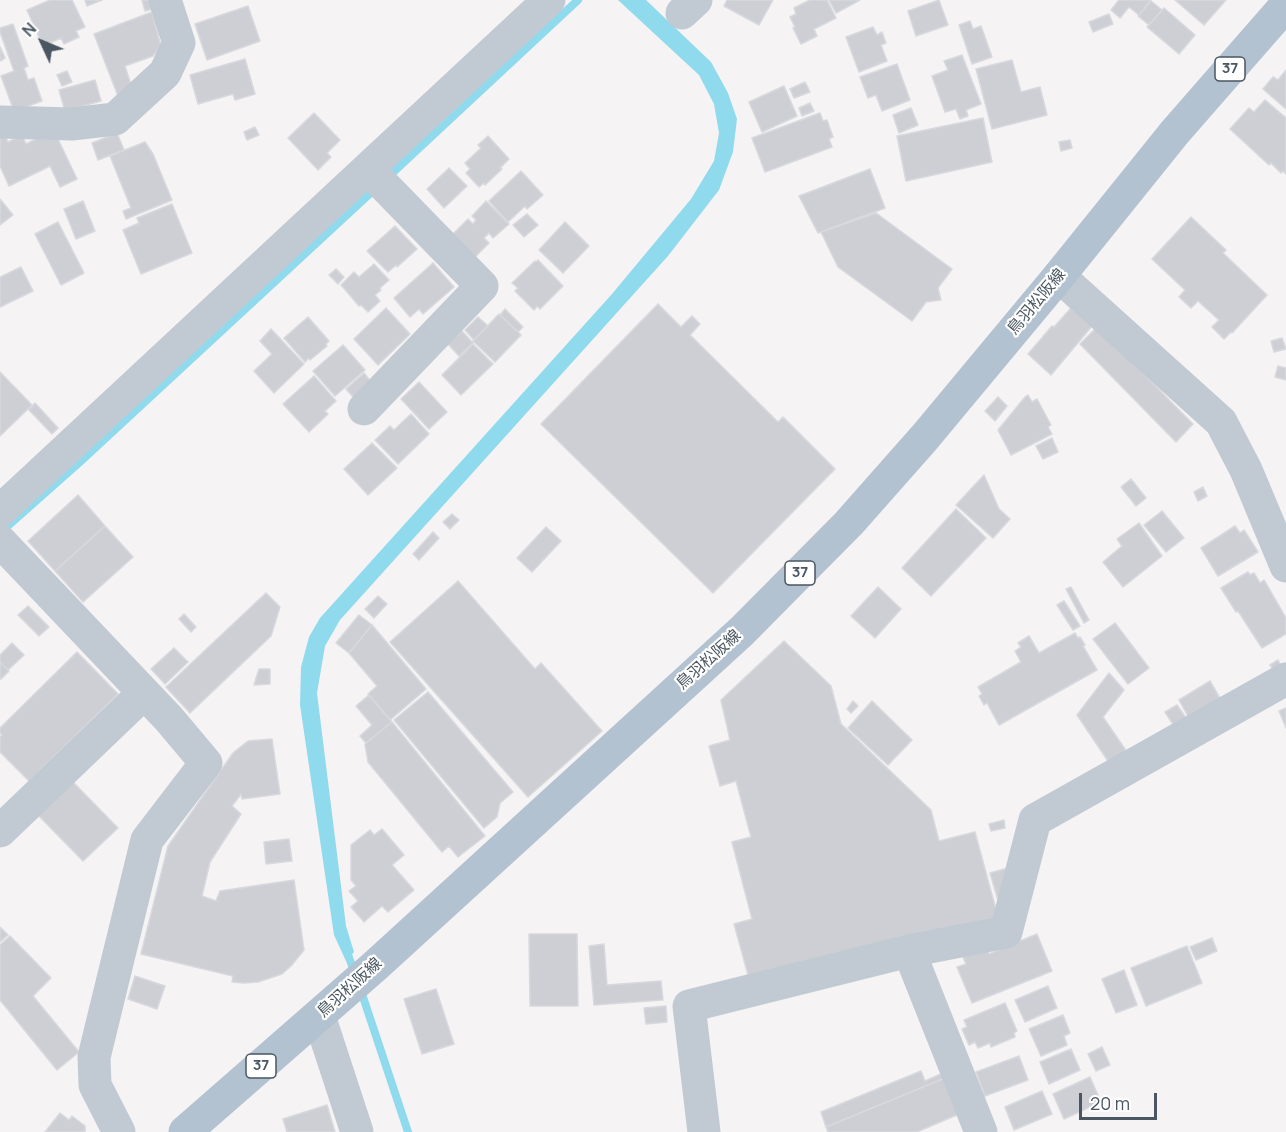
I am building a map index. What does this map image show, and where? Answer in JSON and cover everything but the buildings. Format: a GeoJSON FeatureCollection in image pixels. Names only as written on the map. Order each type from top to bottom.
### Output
{"type":"FeatureCollection","features":[{"type":"Feature","properties":{"kind":"main road","name":"鳥羽松阪線"},"geometry":{"type":"LineString","coordinates":[[1175,132],[1227,57],[1273,0]]}},
{"type":"Feature","properties":{"kind":"main road","name":"鳥羽松阪線"},"geometry":{"type":"LineString","coordinates":[[185,1132],[375,966],[742,631],[849,523],[925,437],[1175,132],[1286,5]]}},
{"type":"Feature","properties":{"kind":"street"},"geometry":{"type":"LineString","coordinates":[[0,122],[72,124],[115,119],[165,73],[180,43],[165,0]]}},
{"type":"Feature","properties":{"kind":"street"},"geometry":{"type":"LineString","coordinates":[[0,511],[377,178],[549,0]]}},
{"type":"Feature","properties":{"kind":"street"},"geometry":{"type":"LineString","coordinates":[[364,409],[482,286],[377,178]]}},
{"type":"Feature","properties":{"kind":"street"},"geometry":{"type":"LineString","coordinates":[[1059,276],[1221,422],[1246,470],[1286,566]]}},
{"type":"Feature","properties":{"kind":"street"},"geometry":{"type":"LineString","coordinates":[[2,544],[169,719],[206,764],[147,840],[94,1057],[95,1085],[119,1132]]}},
{"type":"Feature","properties":{"kind":"street"},"geometry":{"type":"LineString","coordinates":[[704,1132],[689,1006],[909,951],[1006,932],[1035,819],[1286,679]]}},
{"type":"Feature","properties":{"kind":"street"},"geometry":{"type":"LineString","coordinates":[[0,831],[144,693]]}},
{"type":"Feature","properties":{"kind":"street"},"geometry":{"type":"LineString","coordinates":[[909,951],[981,1132]]}},
{"type":"Feature","properties":{"kind":"street"},"geometry":{"type":"LineString","coordinates":[[327,1008],[357,1132]]}},
{"type":"Feature","properties":{"kind":"water"},"geometry":{"type":"Polygon","coordinates":[[[618,0],[646,0],[711,62],[728,93],[737,119],[733,152],[719,190],[668,256],[340,620],[325,646],[317,693],[346,926],[354,952],[346,961],[334,935],[300,705],[301,667],[309,637],[320,618],[612,294],[691,199],[714,161],[719,133],[714,104],[699,75],[618,0]]]}},
{"type":"Feature","properties":{"kind":"waterway"},"geometry":{"type":"LineString","coordinates":[[388,177],[578,0]]}},
{"type":"Feature","properties":{"kind":"waterway"},"geometry":{"type":"LineString","coordinates":[[1,532],[377,187]]}},
{"type":"Feature","properties":{"kind":"waterway"},"geometry":{"type":"LineString","coordinates":[[346,949],[355,974]]}},
{"type":"Feature","properties":{"kind":"waterway"},"geometry":{"type":"LineString","coordinates":[[360,988],[408,1132]]}}]}
